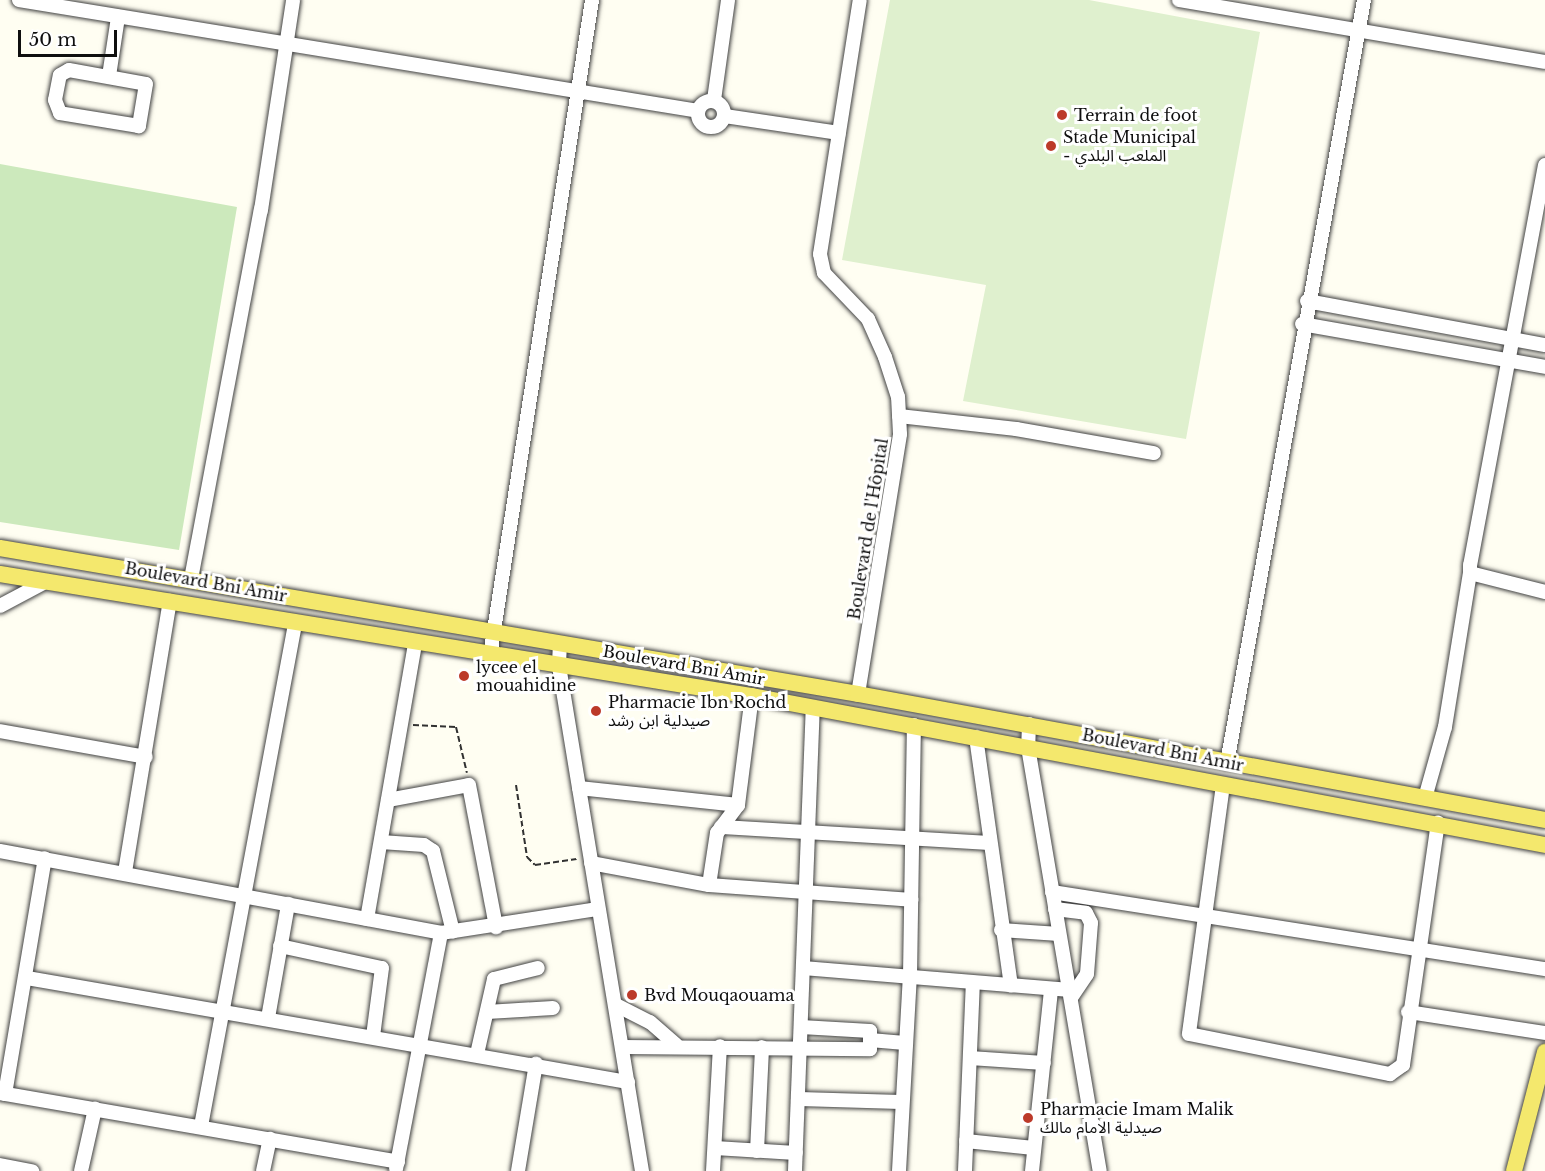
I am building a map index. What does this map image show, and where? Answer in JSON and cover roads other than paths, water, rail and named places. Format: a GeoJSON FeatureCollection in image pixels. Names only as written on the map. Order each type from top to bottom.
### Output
{"type":"FeatureCollection","features":[{"type":"Feature","properties":{"kind":"main road","name":"Boulevard Bni Amir"},"geometry":{"type":"LineString","coordinates":[[0,548],[1029,724],[1227,763],[1545,820]]}},
{"type":"Feature","properties":{"kind":"main road","name":"Boulevard Bni Amir"},"geometry":{"type":"LineString","coordinates":[[0,574],[415,644],[752,696],[1438,823],[1545,845]]}},
{"type":"Feature","properties":{"kind":"main road"},"geometry":{"type":"LineString","coordinates":[[1514,1171],[1545,1052]]}},
{"type":"Feature","properties":{"kind":"street"},"geometry":{"type":"LineString","coordinates":[[19,0],[698,111],[714,100]]}},
{"type":"Feature","properties":{"kind":"street"},"geometry":{"type":"LineString","coordinates":[[191,579],[261,210],[293,0]]}},
{"type":"Feature","properties":{"kind":"street"},"geometry":{"type":"LineString","coordinates":[[490,656],[592,0]]}},
{"type":"Feature","properties":{"kind":"street"},"geometry":{"type":"LineString","coordinates":[[724,116],[714,100],[728,0]]}},
{"type":"Feature","properties":{"kind":"street","name":"Boulevard de l'Hôpital"},"geometry":{"type":"LineString","coordinates":[[858,694],[899,416],[898,397],[868,319],[824,273],[820,254],[860,0]]}},
{"type":"Feature","properties":{"kind":"street"},"geometry":{"type":"LineString","coordinates":[[1179,0],[1358,34],[1545,62]]}},
{"type":"Feature","properties":{"kind":"street"},"geometry":{"type":"LineString","coordinates":[[1227,763],[1302,324],[1364,0]]}},
{"type":"Feature","properties":{"kind":"street"},"geometry":{"type":"LineString","coordinates":[[109,76],[118,16]]}},
{"type":"Feature","properties":{"kind":"street"},"geometry":{"type":"LineString","coordinates":[[64,72],[109,76],[146,84],[139,126],[56,108],[64,72]]}},
{"type":"Feature","properties":{"kind":"street"},"geometry":{"type":"LineString","coordinates":[[698,111],[709,127],[724,116],[838,133]]}},
{"type":"Feature","properties":{"kind":"street"},"geometry":{"type":"LineString","coordinates":[[1425,798],[1445,727],[1470,573],[1545,165]]}},
{"type":"Feature","properties":{"kind":"street"},"geometry":{"type":"LineString","coordinates":[[1307,301],[1545,345]]}},
{"type":"Feature","properties":{"kind":"street"},"geometry":{"type":"LineString","coordinates":[[1420,344],[1424,323]]}},
{"type":"Feature","properties":{"kind":"street"},"geometry":{"type":"LineString","coordinates":[[1302,324],[1545,367]]}},
{"type":"Feature","properties":{"kind":"street"},"geometry":{"type":"LineString","coordinates":[[899,416],[1016,429],[1154,453]]}},
{"type":"Feature","properties":{"kind":"street"},"geometry":{"type":"LineString","coordinates":[[1470,573],[1545,592]]}},
{"type":"Feature","properties":{"kind":"street"},"geometry":{"type":"LineString","coordinates":[[0,606],[47,581]]}},
{"type":"Feature","properties":{"kind":"street"},"geometry":{"type":"LineString","coordinates":[[125,872],[146,757],[170,601]]}},
{"type":"Feature","properties":{"kind":"street"},"geometry":{"type":"LineString","coordinates":[[201,1126],[248,896],[295,624]]}},
{"type":"Feature","properties":{"kind":"street"},"geometry":{"type":"LineString","coordinates":[[367,919],[415,644]]}},
{"type":"Feature","properties":{"kind":"street"},"geometry":{"type":"LineString","coordinates":[[561,644],[559,666],[642,1171]]}},
{"type":"Feature","properties":{"kind":"street"},"geometry":{"type":"LineString","coordinates":[[709,885],[713,843],[721,827],[738,805],[752,696]]}},
{"type":"Feature","properties":{"kind":"street"},"geometry":{"type":"LineString","coordinates":[[795,1171],[813,707]]}},
{"type":"Feature","properties":{"kind":"street"},"geometry":{"type":"LineString","coordinates":[[1029,724],[1028,747],[1100,1171]]}},
{"type":"Feature","properties":{"kind":"street"},"geometry":{"type":"LineString","coordinates":[[899,1171],[910,976],[914,726]]}},
{"type":"Feature","properties":{"kind":"street"},"geometry":{"type":"LineString","coordinates":[[0,731],[146,757]]}},
{"type":"Feature","properties":{"kind":"street"},"geometry":{"type":"LineString","coordinates":[[976,737],[987,843],[1011,986]]}},
{"type":"Feature","properties":{"kind":"street"},"geometry":{"type":"LineString","coordinates":[[388,800],[469,785],[496,927]]}},
{"type":"Feature","properties":{"kind":"street"},"geometry":{"type":"LineString","coordinates":[[1223,785],[1187,1026],[1194,1039],[1390,1074],[1403,1065],[1408,1012],[1438,823]]}},
{"type":"Feature","properties":{"kind":"street"},"geometry":{"type":"LineString","coordinates":[[579,788],[738,805]]}},
{"type":"Feature","properties":{"kind":"street"},"geometry":{"type":"LineString","coordinates":[[721,827],[987,843]]}},
{"type":"Feature","properties":{"kind":"street"},"geometry":{"type":"LineString","coordinates":[[45,858],[27,978],[2,1094],[201,1126],[397,1167],[419,1044],[447,932],[433,851],[424,845],[381,842]]}},
{"type":"Feature","properties":{"kind":"street"},"geometry":{"type":"LineString","coordinates":[[0,850],[447,932],[496,927],[598,909]]}},
{"type":"Feature","properties":{"kind":"street"},"geometry":{"type":"LineString","coordinates":[[590,860],[709,885],[911,900]]}},
{"type":"Feature","properties":{"kind":"street"},"geometry":{"type":"LineString","coordinates":[[1052,892],[1205,913],[1545,969]]}},
{"type":"Feature","properties":{"kind":"street"},"geometry":{"type":"LineString","coordinates":[[268,1018],[288,904]]}},
{"type":"Feature","properties":{"kind":"street"},"geometry":{"type":"LineString","coordinates":[[1055,909],[1086,913],[1090,923],[1087,975],[1070,994]]}},
{"type":"Feature","properties":{"kind":"street"},"geometry":{"type":"LineString","coordinates":[[1001,930],[1059,934]]}},
{"type":"Feature","properties":{"kind":"street"},"geometry":{"type":"LineString","coordinates":[[280,946],[382,968],[373,1036]]}},
{"type":"Feature","properties":{"kind":"street"},"geometry":{"type":"LineString","coordinates":[[477,1054],[498,974],[538,968]]}},
{"type":"Feature","properties":{"kind":"street"},"geometry":{"type":"LineString","coordinates":[[803,968],[910,976],[1051,990],[1070,994]]}},
{"type":"Feature","properties":{"kind":"street"},"geometry":{"type":"LineString","coordinates":[[27,978],[536,1064],[628,1082]]}},
{"type":"Feature","properties":{"kind":"street"},"geometry":{"type":"LineString","coordinates":[[965,1171],[973,984]]}},
{"type":"Feature","properties":{"kind":"street"},"geometry":{"type":"LineString","coordinates":[[1032,1171],[1051,990]]}},
{"type":"Feature","properties":{"kind":"street"},"geometry":{"type":"LineString","coordinates":[[616,1005],[650,1022],[675,1045]]}},
{"type":"Feature","properties":{"kind":"street"},"geometry":{"type":"LineString","coordinates":[[487,1012],[553,1008]]}},
{"type":"Feature","properties":{"kind":"street"},"geometry":{"type":"LineString","coordinates":[[1408,1012],[1545,1033]]}},
{"type":"Feature","properties":{"kind":"street"},"geometry":{"type":"LineString","coordinates":[[623,1047],[675,1045],[870,1050],[870,1030],[801,1028]]}},
{"type":"Feature","properties":{"kind":"street"},"geometry":{"type":"LineString","coordinates":[[870,1040],[905,1043]]}},
{"type":"Feature","properties":{"kind":"street"},"geometry":{"type":"LineString","coordinates":[[713,1171],[720,1046]]}},
{"type":"Feature","properties":{"kind":"street"},"geometry":{"type":"LineString","coordinates":[[757,1151],[762,1047]]}},
{"type":"Feature","properties":{"kind":"street"},"geometry":{"type":"LineString","coordinates":[[970,1058],[1044,1063]]}},
{"type":"Feature","properties":{"kind":"street"},"geometry":{"type":"LineString","coordinates":[[518,1171],[536,1064]]}},
{"type":"Feature","properties":{"kind":"street"},"geometry":{"type":"LineString","coordinates":[[798,1099],[902,1102]]}},
{"type":"Feature","properties":{"kind":"street"},"geometry":{"type":"LineString","coordinates":[[81,1171],[95,1109]]}},
{"type":"Feature","properties":{"kind":"street"},"geometry":{"type":"LineString","coordinates":[[263,1171],[270,1139]]}},
{"type":"Feature","properties":{"kind":"street"},"geometry":{"type":"LineString","coordinates":[[966,1141],[1034,1148]]}},
{"type":"Feature","properties":{"kind":"street"},"geometry":{"type":"LineString","coordinates":[[715,1148],[796,1153]]}},
{"type":"Feature","properties":{"kind":"street"},"geometry":{"type":"LineString","coordinates":[[0,1165],[32,1171]]}},
{"type":"Feature","properties":{"kind":"place","name":"Terrain de foot"},"geometry":{"type":"Point","coordinates":[1062,115]}},
{"type":"Feature","properties":{"kind":"place","name":"Stade Municipal - الملعب البلدي"},"geometry":{"type":"Point","coordinates":[1051,146]}},
{"type":"Feature","properties":{"kind":"place","name":"lycee el mouahidine"},"geometry":{"type":"Point","coordinates":[464,676]}},
{"type":"Feature","properties":{"kind":"place","name":"Pharmacie Ibn Rochd صيدلية ابن رشد"},"geometry":{"type":"Point","coordinates":[596,711]}},
{"type":"Feature","properties":{"kind":"place","name":"Bvd Mouqaouama"},"geometry":{"type":"Point","coordinates":[632,995]}},
{"type":"Feature","properties":{"kind":"place","name":"Pharmacie Imam Malik صيدلية الامام مالك"},"geometry":{"type":"Point","coordinates":[1028,1118]}}]}
